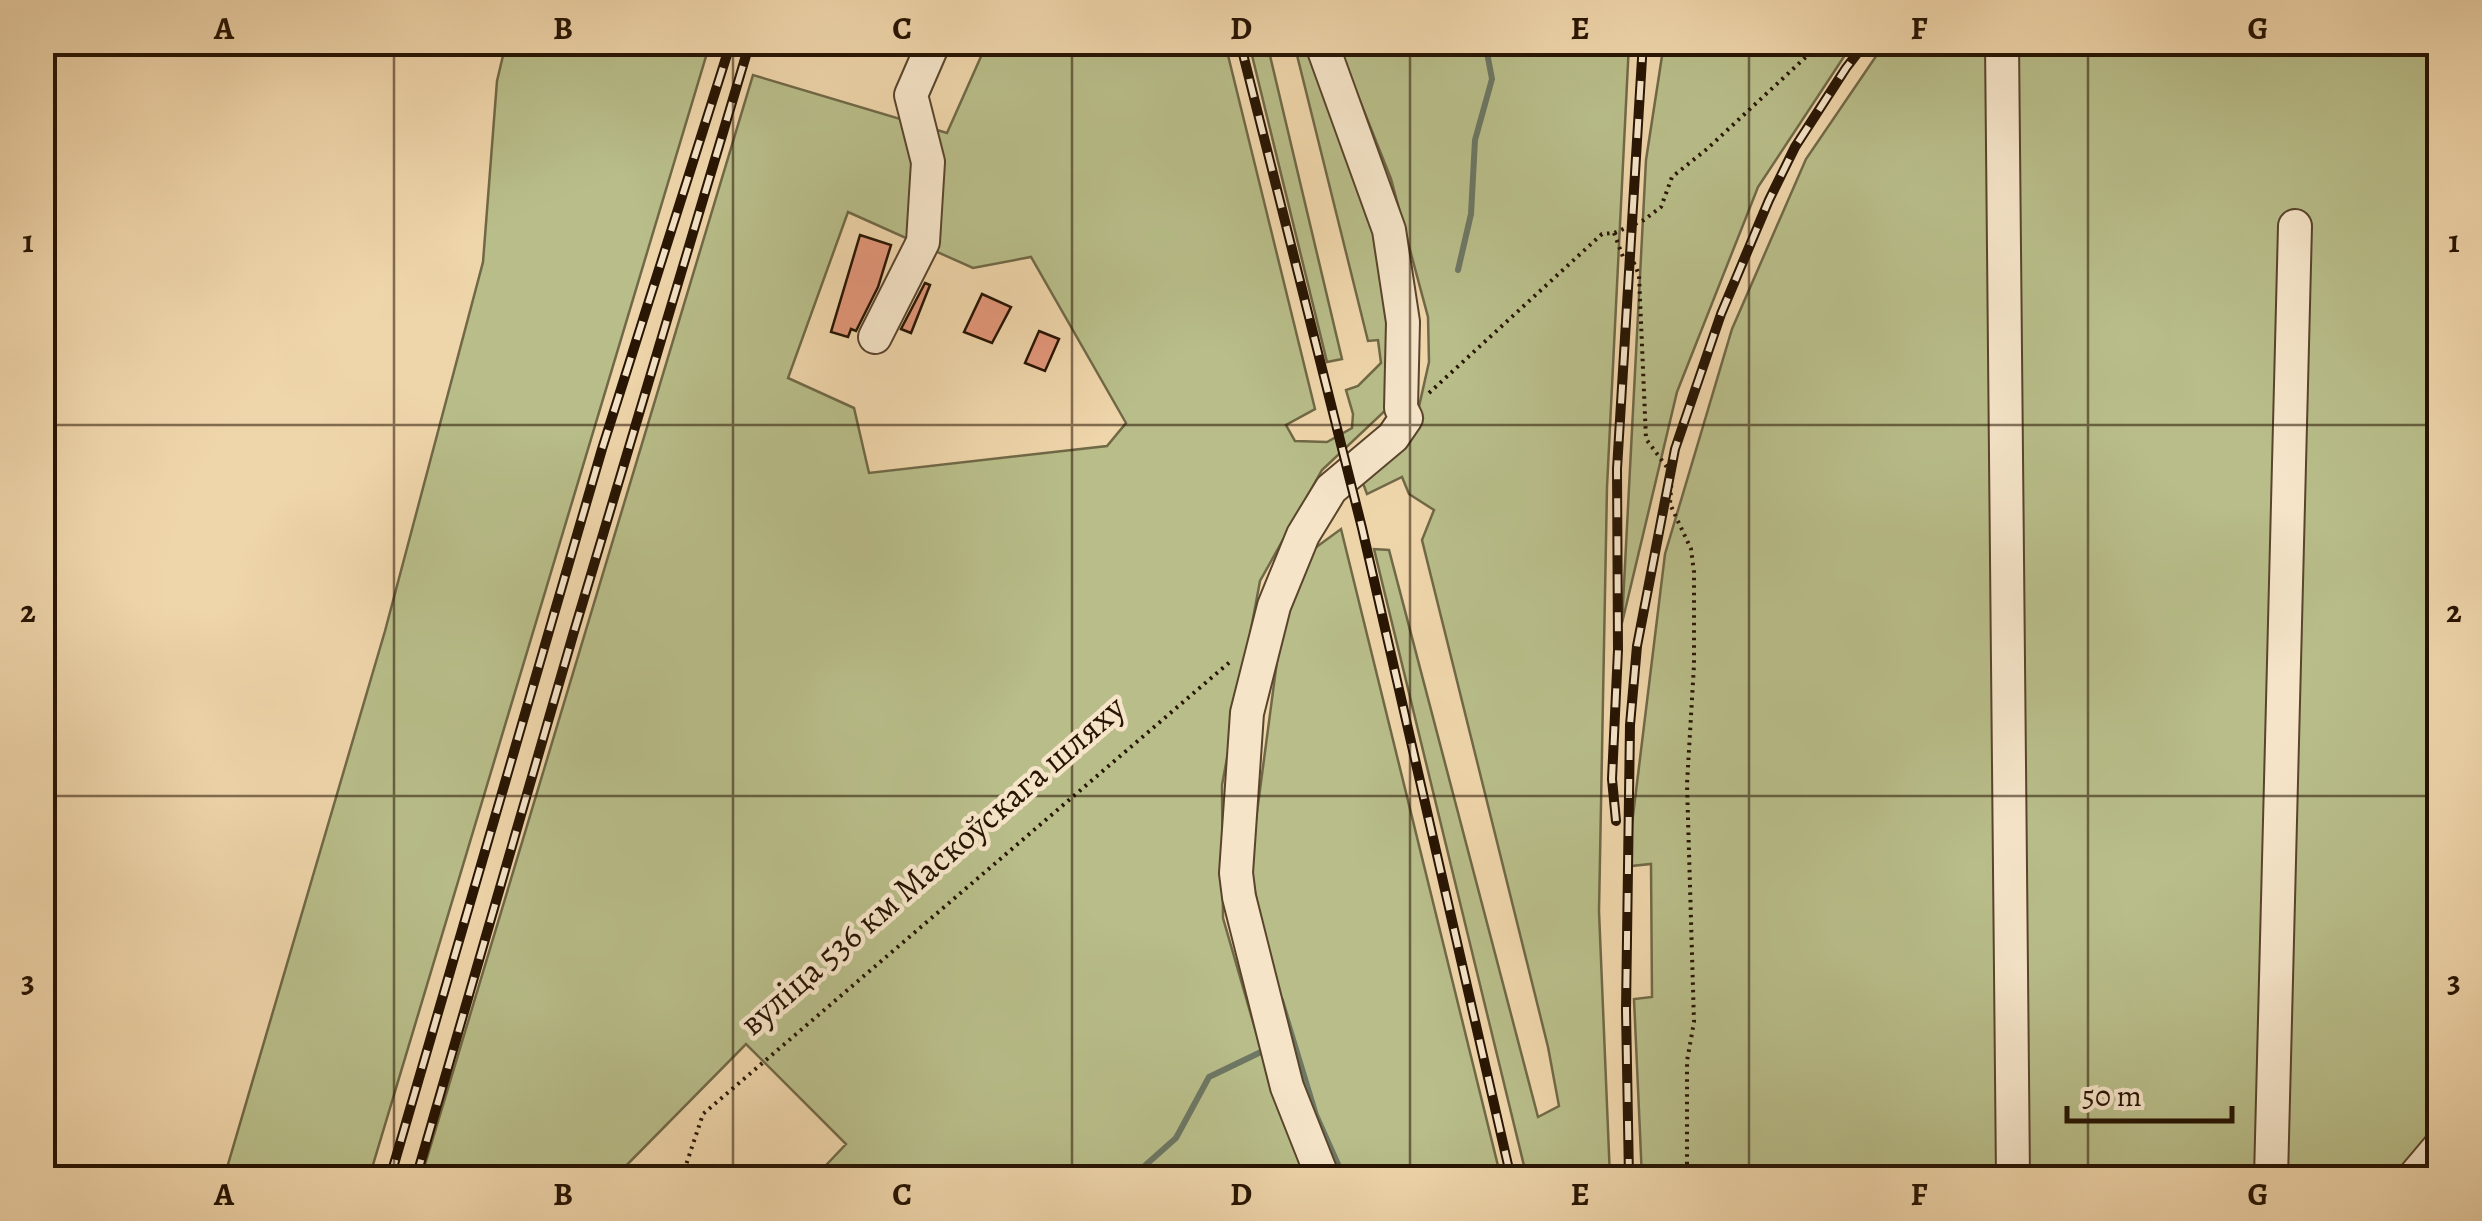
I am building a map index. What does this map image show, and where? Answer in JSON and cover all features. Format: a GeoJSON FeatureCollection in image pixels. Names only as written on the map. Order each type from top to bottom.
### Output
{"type":"FeatureCollection","features":[{"type":"Feature","properties":{"kind":"street"},"geometry":{"type":"LineString","coordinates":[[874,337],[923,242],[928,162],[911,95],[934,42]]}},
{"type":"Feature","properties":{"kind":"street"},"geometry":{"type":"LineString","coordinates":[[1321,42],[1390,230],[1403,322],[1401,408],[1406,418],[1393,438],[1331,489],[1303,535],[1268,628],[1247,714],[1236,873],[1250,948],[1287,1088],[1323,1178]]}},
{"type":"Feature","properties":{"kind":"street"},"geometry":{"type":"LineString","coordinates":[[2002,42],[2014,1178]]}},
{"type":"Feature","properties":{"kind":"street"},"geometry":{"type":"LineString","coordinates":[[2271,1178],[2295,226]]}},
{"type":"Feature","properties":{"kind":"street"},"geometry":{"type":"LineString","coordinates":[[2413,1178],[2440,1146]]}},
{"type":"Feature","properties":{"kind":"path"},"geometry":{"type":"LineString","coordinates":[[1406,418],[1484,340],[1602,234],[1614,234],[1662,207],[1672,177],[1822,42]]}},
{"type":"Feature","properties":{"kind":"path"},"geometry":{"type":"LineString","coordinates":[[1614,234],[1623,257],[1634,263],[1640,275],[1646,438],[1672,474],[1670,504],[1691,549],[1694,572],[1694,665],[1687,784],[1694,1022],[1687,1061],[1688,1178]]}},
{"type":"Feature","properties":{"kind":"path","name":"вуліца 536 км Маскоўскага шляху"},"geometry":{"type":"LineString","coordinates":[[670,1178],[686,1164],[703,1114],[1268,628]]}},
{"type":"Feature","properties":{"kind":"green space"},"geometry":{"type":"Polygon","coordinates":[[[506,43],[710,43],[369,1178],[224,1178],[385,631],[483,262],[497,81],[506,43]]]}},
{"type":"Feature","properties":{"kind":"green space"},"geometry":{"type":"Polygon","coordinates":[[[987,43],[1225,43],[1315,409],[1286,425],[1295,441],[1327,442],[1352,428],[1353,414],[1346,390],[1358,386],[1381,363],[1378,340],[1368,341],[1294,43],[1310,43],[1370,208],[1395,325],[1388,408],[1322,470],[1260,581],[1222,785],[1223,918],[1275,1098],[1309,1178],[814,1178],[846,1144],[746,1044],[614,1178],[421,1178],[753,75],[947,133],[987,43]],[[848,212],[788,378],[854,408],[869,473],[1107,446],[1126,423],[1031,257],[973,268],[848,212]]]}},
{"type":"Feature","properties":{"kind":"green space"},"geometry":{"type":"Polygon","coordinates":[[[1249,43],[1267,43],[1342,359],[1327,362],[1249,43]]]}},
{"type":"Feature","properties":{"kind":"green space"},"geometry":{"type":"Polygon","coordinates":[[[1337,43],[1629,43],[1607,487],[1599,911],[1610,1178],[1527,1178],[1374,549],[1389,550],[1538,1117],[1559,1106],[1548,1047],[1422,540],[1434,510],[1409,494],[1402,477],[1367,494],[1361,478],[1416,420],[1429,362],[1428,317],[1391,179],[1337,43]]]}},
{"type":"Feature","properties":{"kind":"green space"},"geometry":{"type":"Polygon","coordinates":[[[1664,43],[1853,43],[1758,187],[1677,392],[1622,623],[1646,160],[1664,43]]]}},
{"type":"Feature","properties":{"kind":"green space"},"geometry":{"type":"Polygon","coordinates":[[[1885,43],[2439,43],[2439,1178],[1642,1178],[1634,999],[1652,997],[1651,864],[1631,866],[1632,824],[1665,554],[1732,329],[1806,159],[1885,43]]]}},
{"type":"Feature","properties":{"kind":"green space"},"geometry":{"type":"Polygon","coordinates":[[[1341,529],[1501,1178],[1344,1178],[1316,1115],[1268,961],[1250,865],[1281,631],[1315,548],[1341,529]]]}},
{"type":"Feature","properties":{"kind":"building"},"geometry":{"type":"Polygon","coordinates":[[[860,235],[891,245],[878,287],[856,331],[851,329],[848,337],[831,332],[860,235]]]}},
{"type":"Feature","properties":{"kind":"building"},"geometry":{"type":"Polygon","coordinates":[[[925,283],[930,285],[911,333],[901,329],[925,283]]]}},
{"type":"Feature","properties":{"kind":"building"},"geometry":{"type":"Polygon","coordinates":[[[982,294],[1011,307],[992,343],[964,332],[982,294]]]}},
{"type":"Feature","properties":{"kind":"building"},"geometry":{"type":"Polygon","coordinates":[[[1039,331],[1059,339],[1045,371],[1025,363],[1039,331]]]}},
{"type":"Feature","properties":{"kind":"waterway"},"geometry":{"type":"LineString","coordinates":[[1458,270],[1471,214],[1475,140],[1492,79],[1485,42]]}},
{"type":"Feature","properties":{"kind":"waterway"},"geometry":{"type":"LineString","coordinates":[[1281,1000],[1316,1115],[1344,1178]]}},
{"type":"Feature","properties":{"kind":"waterway"},"geometry":{"type":"LineString","coordinates":[[1131,1178],[1176,1138],[1209,1077],[1263,1051]]}},
{"type":"Feature","properties":{"kind":"railway"},"geometry":{"type":"LineString","coordinates":[[390,1178],[602,449],[731,42]]}},
{"type":"Feature","properties":{"kind":"railway"},"geometry":{"type":"LineString","coordinates":[[416,1178],[750,42]]}},
{"type":"Feature","properties":{"kind":"railway"},"geometry":{"type":"LineString","coordinates":[[1240,42],[1362,528],[1511,1178]]}},
{"type":"Feature","properties":{"kind":"railway"},"geometry":{"type":"LineString","coordinates":[[1616,821],[1612,779],[1618,650],[1617,469],[1643,42]]}},
{"type":"Feature","properties":{"kind":"railway"},"geometry":{"type":"LineString","coordinates":[[1629,1178],[1626,1010],[1630,725],[1637,646],[1675,449],[1721,314],[1769,200],[1795,147],[1866,42]]}}]}
